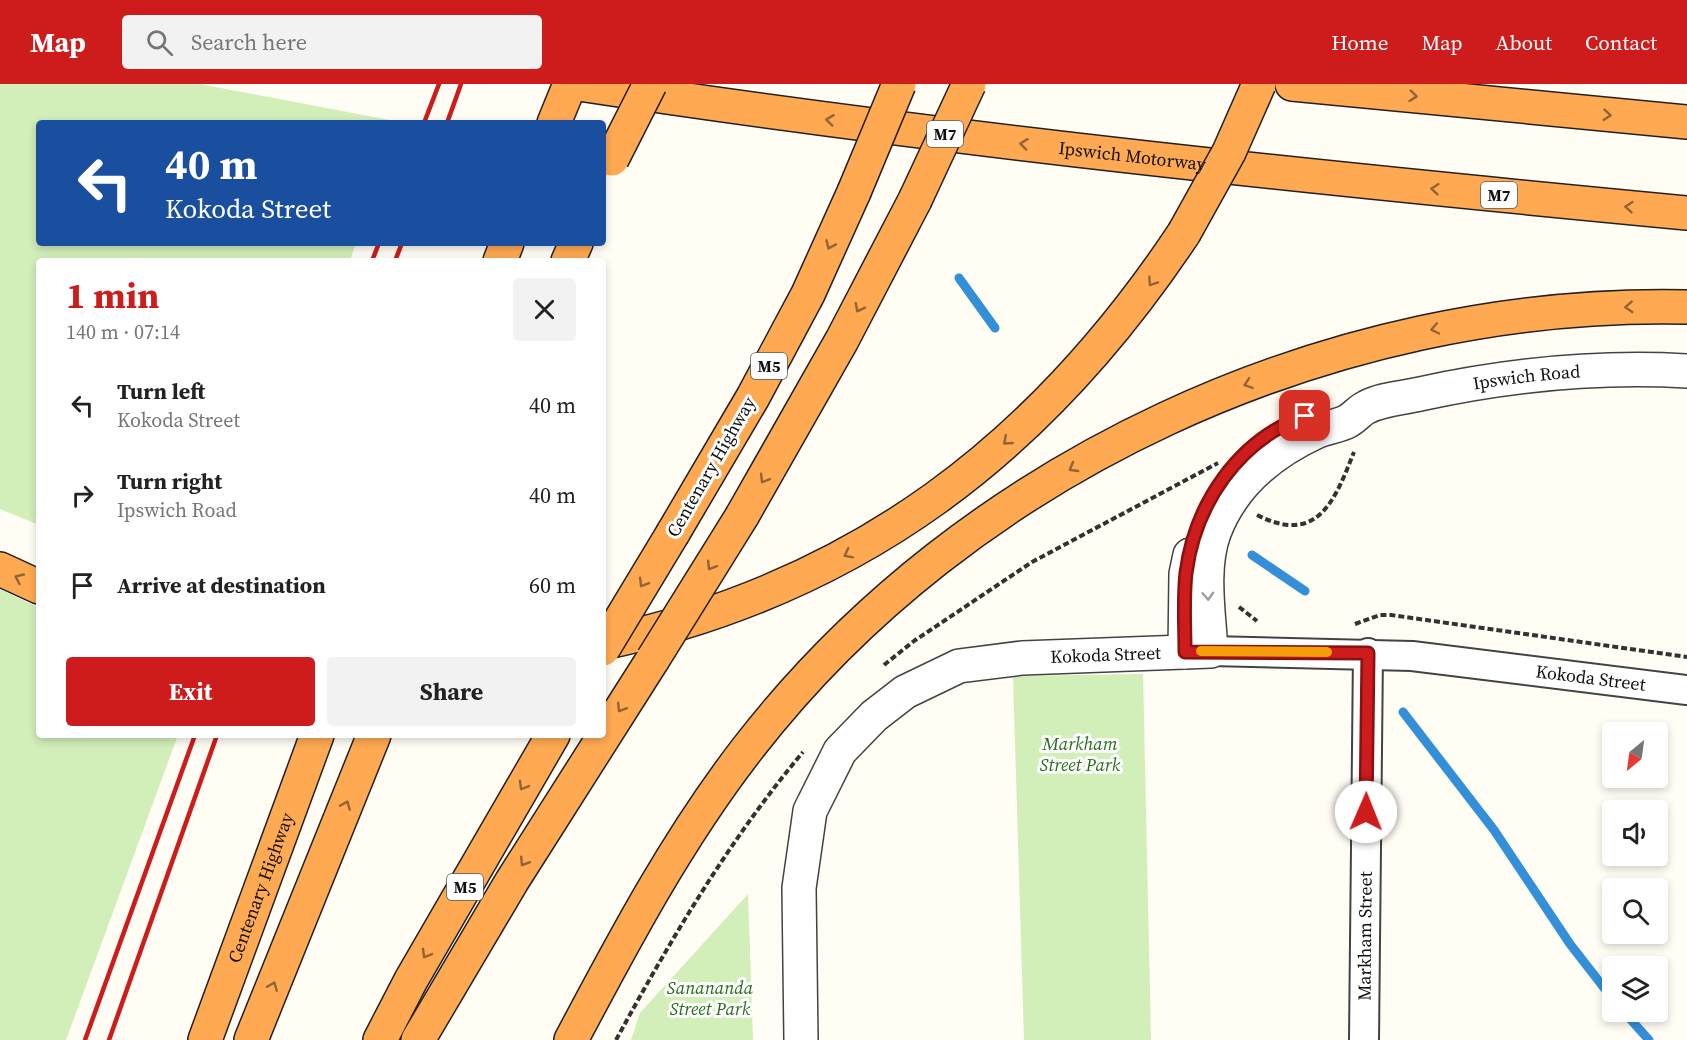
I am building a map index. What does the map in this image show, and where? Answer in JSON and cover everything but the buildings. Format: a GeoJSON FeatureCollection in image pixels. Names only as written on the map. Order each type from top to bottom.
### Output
{"type":"FeatureCollection","features":[{"type":"Feature","properties":{"kind":"highway"},"geometry":{"type":"LineString","coordinates":[[555,120],[570,84]]}},
{"type":"Feature","properties":{"kind":"highway","name":"Ipswich Motorway"},"geometry":{"type":"LineString","coordinates":[[579,84],[738,108],[1311,178],[1687,213]]}},
{"type":"Feature","properties":{"kind":"highway"},"geometry":{"type":"LineString","coordinates":[[608,169],[650,84]]}},
{"type":"Feature","properties":{"kind":"highway","name":"Centenary Highway"},"geometry":{"type":"LineString","coordinates":[[606,645],[753,397],[808,294],[899,84]]}},
{"type":"Feature","properties":{"kind":"highway"},"geometry":{"type":"LineString","coordinates":[[606,732],[741,516],[842,340],[915,200],[969,84]]}},
{"type":"Feature","properties":{"kind":"highway"},"geometry":{"type":"LineString","coordinates":[[606,641],[642,634],[795,581],[854,552],[901,524],[1009,440],[1099,350],[1146,291],[1184,233],[1229,152],[1259,84]]}},
{"type":"Feature","properties":{"kind":"highway"},"geometry":{"type":"LineString","coordinates":[[1292,84],[1687,122]]}},
{"type":"Feature","properties":{"kind":"highway"},"geometry":{"type":"LineString","coordinates":[[571,1040],[632,925],[705,809],[748,748],[795,693],[904,586],[971,534],[1046,484],[1118,442],[1233,389],[1399,337],[1514,315],[1647,306],[1687,307]]}},
{"type":"Feature","properties":{"kind":"highway"},"geometry":{"type":"LineString","coordinates":[[0,569],[36,586]]}},
{"type":"Feature","properties":{"kind":"highway","name":"Centenary Highway"},"geometry":{"type":"LineString","coordinates":[[205,1040],[316,738]]}},
{"type":"Feature","properties":{"kind":"highway"},"geometry":{"type":"LineString","coordinates":[[251,1040],[373,738]]}},
{"type":"Feature","properties":{"kind":"highway","name":"M5"},"geometry":{"type":"LineString","coordinates":[[380,1040],[411,980],[551,738]]}},
{"type":"Feature","properties":{"kind":"highway"},"geometry":{"type":"LineString","coordinates":[[418,1040],[512,881],[602,738]]}},
{"type":"Feature","properties":{"kind":"street","name":"Ipswich Road"},"geometry":{"type":"LineString","coordinates":[[1198,651],[1186,574],[1196,528],[1224,475],[1259,441],[1293,420],[1344,404],[1366,407],[1441,389],[1548,374],[1641,368],[1687,371]]}},
{"type":"Feature","properties":{"kind":"street","name":"Kokoda Street"},"geometry":{"type":"LineString","coordinates":[[801,1040],[799,888],[810,811],[840,751],[874,716],[905,692],[959,666],[1022,658],[1198,651],[1368,653],[1412,656],[1687,690]]}},
{"type":"Feature","properties":{"kind":"street","name":"Markham Street"},"geometry":{"type":"LineString","coordinates":[[1364,1040],[1368,653]]}},
{"type":"Feature","properties":{"kind":"path"},"geometry":{"type":"LineString","coordinates":[[1254,514],[1288,526],[1302,525],[1324,512],[1340,486],[1355,448],[1366,407]]}},
{"type":"Feature","properties":{"kind":"path"},"geometry":{"type":"LineString","coordinates":[[1234,601],[1245,614],[1261,624]]}},
{"type":"Feature","properties":{"kind":"path"},"geometry":{"type":"LineString","coordinates":[[1351,625],[1380,615],[1391,615],[1687,657]]}},
{"type":"Feature","properties":{"kind":"green space"},"geometry":{"type":"Polygon","coordinates":[[[0,84],[200,84],[389,120],[36,120],[36,246],[355,246],[351,258],[36,258],[36,524],[0,509],[0,84]]]}},
{"type":"Feature","properties":{"kind":"green space"},"geometry":{"type":"Polygon","coordinates":[[[0,589],[36,607],[36,738],[177,738],[66,1040],[0,1040],[0,589]]]}},
{"type":"Feature","properties":{"kind":"green space","name":"Markham Street Park"},"geometry":{"type":"Polygon","coordinates":[[[1143,674],[1151,1040],[1024,1040],[1013,676],[1143,674]]]}},
{"type":"Feature","properties":{"kind":"green space","name":"Sanananda Street Park"},"geometry":{"type":"Polygon","coordinates":[[[748,894],[753,1040],[631,1040],[640,1013],[748,894]]]}},
{"type":"Feature","properties":{"kind":"waterway"},"geometry":{"type":"LineString","coordinates":[[959,278],[995,328]]}},
{"type":"Feature","properties":{"kind":"waterway"},"geometry":{"type":"LineString","coordinates":[[1252,555],[1305,591]]}},
{"type":"Feature","properties":{"kind":"waterway"},"geometry":{"type":"LineString","coordinates":[[1403,712],[1494,830],[1570,944],[1602,985]]}},
{"type":"Feature","properties":{"kind":"waterway"},"geometry":{"type":"LineString","coordinates":[[1633,1022],[1649,1040]]}},
{"type":"Feature","properties":{"kind":"railway"},"geometry":{"type":"LineString","coordinates":[[425,120],[439,84]]}},
{"type":"Feature","properties":{"kind":"railway"},"geometry":{"type":"LineString","coordinates":[[448,120],[461,84]]}},
{"type":"Feature","properties":{"kind":"railway"},"geometry":{"type":"LineString","coordinates":[[373,258],[378,246]]}},
{"type":"Feature","properties":{"kind":"railway"},"geometry":{"type":"LineString","coordinates":[[396,258],[401,246]]}},
{"type":"Feature","properties":{"kind":"railway"},"geometry":{"type":"LineString","coordinates":[[85,1040],[194,738]]}},
{"type":"Feature","properties":{"kind":"railway"},"geometry":{"type":"LineString","coordinates":[[109,1040],[216,738]]}},
{"type":"Feature","properties":{"kind":"slow traffic"},"geometry":{"type":"LineString","coordinates":[[1201,651],[1327,652]]}},
{"type":"Feature","properties":{"kind":"route"},"geometry":{"type":"LineString","coordinates":[[1305,416],[1293,420],[1259,441],[1224,475],[1207,503],[1196,528],[1186,574],[1185,652],[1368,653],[1366,812]]}}]}
